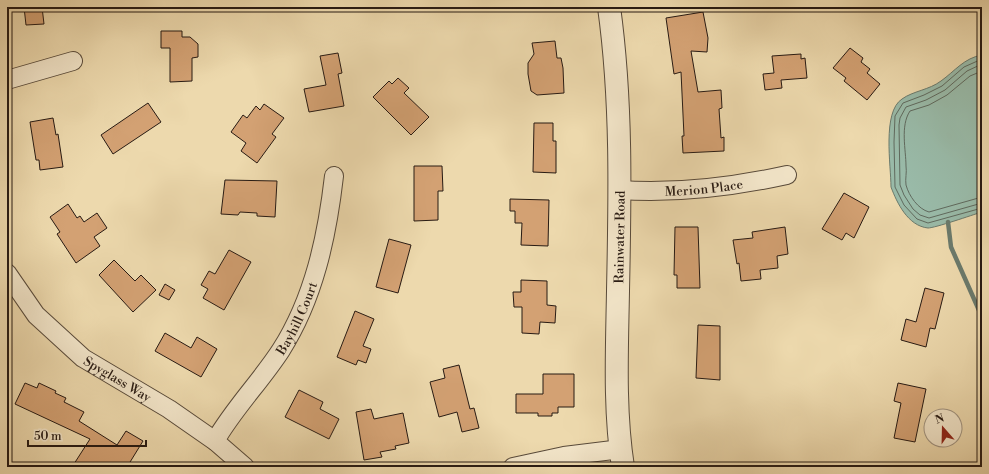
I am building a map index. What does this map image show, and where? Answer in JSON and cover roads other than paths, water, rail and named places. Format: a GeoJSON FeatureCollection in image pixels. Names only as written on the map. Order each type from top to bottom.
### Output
{"type":"FeatureCollection","features":[{"type":"Feature","properties":{"kind":"street","name":"Rainwater Road"},"geometry":{"type":"LineString","coordinates":[[609,7],[617,78],[619,190],[617,358],[618,406],[622,458]]}},
{"type":"Feature","properties":{"kind":"street"},"geometry":{"type":"LineString","coordinates":[[7,80],[73,61]]}},
{"type":"Feature","properties":{"kind":"street","name":"Merion Place"},"geometry":{"type":"LineString","coordinates":[[619,190],[642,191],[711,188],[787,175]]}},
{"type":"Feature","properties":{"kind":"street","name":"Bayhill Court"},"geometry":{"type":"LineString","coordinates":[[215,441],[228,420],[257,385],[298,321],[322,253],[330,210],[334,176]]}},
{"type":"Feature","properties":{"kind":"street","name":"Spyglass Way"},"geometry":{"type":"LineString","coordinates":[[7,273],[36,314],[83,358],[139,390],[215,441],[246,467]]}},
{"type":"Feature","properties":{"kind":"street"},"geometry":{"type":"LineString","coordinates":[[513,467],[564,456],[622,458]]}},
{"type":"Feature","properties":{"kind":"water"},"geometry":{"type":"Polygon","coordinates":[[[982,55],[982,212],[946,224],[928,228],[921,226],[915,223],[904,213],[896,200],[891,187],[889,140],[892,115],[896,106],[902,99],[936,84],[960,65],[970,59],[982,55]]]}},
{"type":"Feature","properties":{"kind":"waterway"},"geometry":{"type":"LineString","coordinates":[[948,222],[951,247],[982,317]]}}]}
